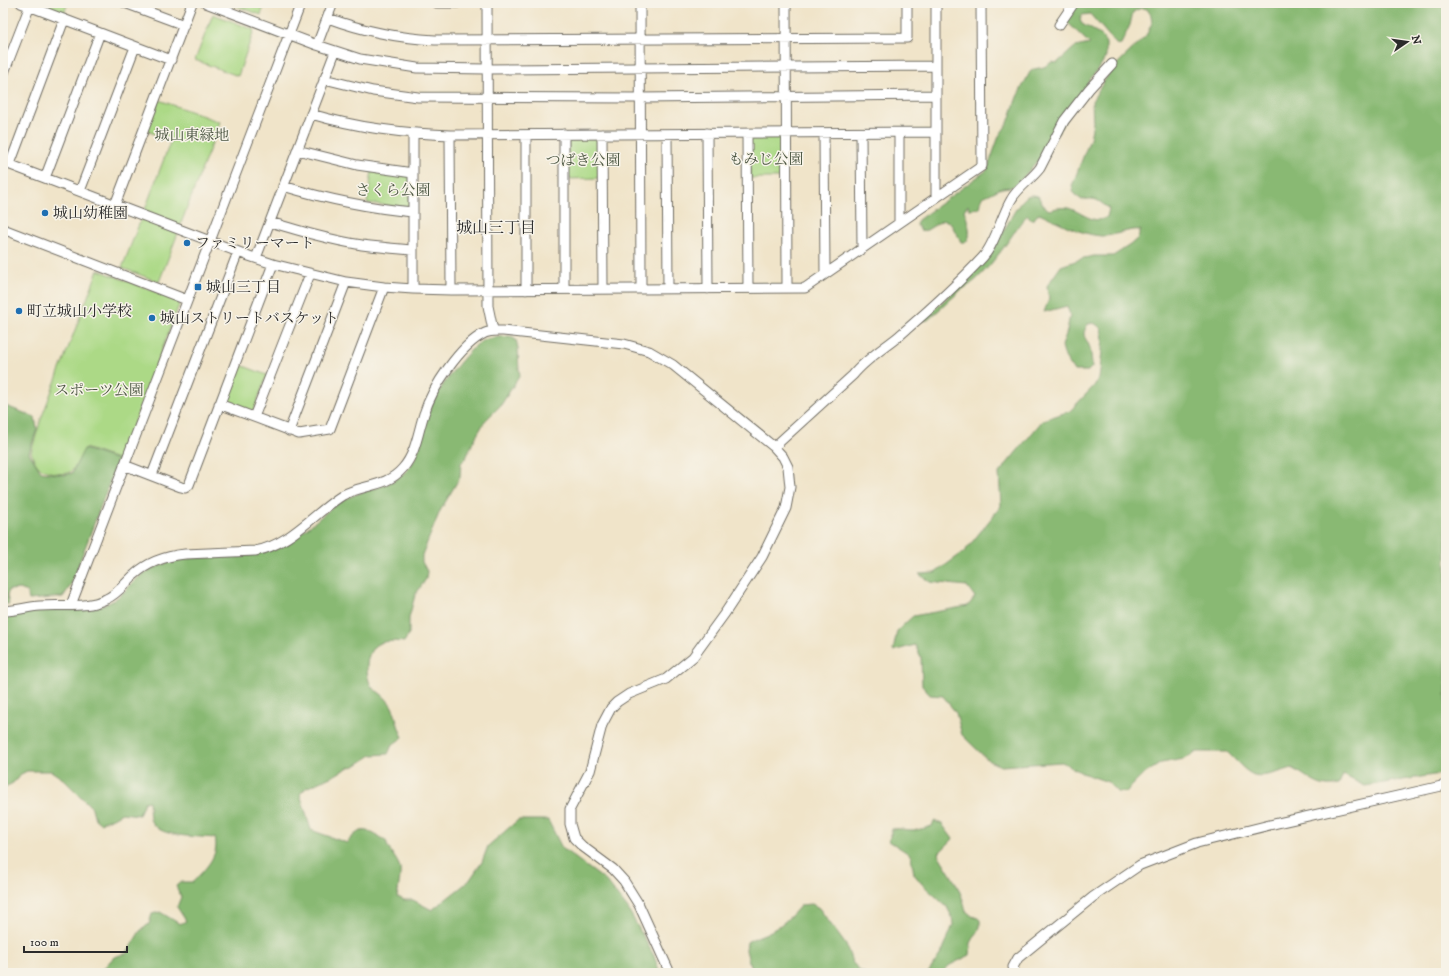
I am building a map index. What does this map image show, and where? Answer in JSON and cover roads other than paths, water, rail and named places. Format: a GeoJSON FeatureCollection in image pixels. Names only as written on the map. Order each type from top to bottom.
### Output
{"type":"FeatureCollection","features":[{"type":"Feature","properties":{"kind":"street"},"geometry":{"type":"LineString","coordinates":[[126,3],[184,25]]}},
{"type":"Feature","properties":{"kind":"street"},"geometry":{"type":"LineString","coordinates":[[115,204],[192,3]]}},
{"type":"Feature","properties":{"kind":"street"},"geometry":{"type":"LineString","coordinates":[[206,3],[335,52],[360,59],[417,68],[487,69],[936,66]]}},
{"type":"Feature","properties":{"kind":"street"},"geometry":{"type":"LineString","coordinates":[[71,605],[301,3]]}},
{"type":"Feature","properties":{"kind":"street"},"geometry":{"type":"LineString","coordinates":[[317,45],[334,3]]}},
{"type":"Feature","properties":{"kind":"street"},"geometry":{"type":"LineString","coordinates":[[437,3],[457,3]]}},
{"type":"Feature","properties":{"kind":"street"},"geometry":{"type":"LineString","coordinates":[[487,3],[488,306],[493,330]]}},
{"type":"Feature","properties":{"kind":"street"},"geometry":{"type":"LineString","coordinates":[[640,3],[640,289]]}},
{"type":"Feature","properties":{"kind":"street"},"geometry":{"type":"LineString","coordinates":[[786,3],[787,288]]}},
{"type":"Feature","properties":{"kind":"street"},"geometry":{"type":"LineString","coordinates":[[328,18],[358,28],[398,37],[435,40],[907,38],[907,3]]}},
{"type":"Feature","properties":{"kind":"street"},"geometry":{"type":"LineString","coordinates":[[936,3],[936,197]]}},
{"type":"Feature","properties":{"kind":"street"},"geometry":{"type":"LineString","coordinates":[[64,20],[6,163],[238,252],[273,264],[346,282],[414,289],[526,290],[805,288],[982,166],[981,3]]}},
{"type":"Feature","properties":{"kind":"street"},"geometry":{"type":"LineString","coordinates":[[1059,25],[1074,3]]}},
{"type":"Feature","properties":{"kind":"street"},"geometry":{"type":"LineString","coordinates":[[3,75],[27,4],[64,20],[170,60]]}},
{"type":"Feature","properties":{"kind":"street"},"geometry":{"type":"LineString","coordinates":[[45,178],[100,33]]}},
{"type":"Feature","properties":{"kind":"street"},"geometry":{"type":"LineString","coordinates":[[80,191],[135,47]]}},
{"type":"Feature","properties":{"kind":"street"},"geometry":{"type":"LineString","coordinates":[[256,258],[335,52]]}},
{"type":"Feature","properties":{"kind":"street"},"geometry":{"type":"LineString","coordinates":[[774,447],[863,363],[908,329],[985,255],[1011,200],[1019,188],[1040,168],[1064,121],[1089,88],[1112,64]]}},
{"type":"Feature","properties":{"kind":"street"},"geometry":{"type":"LineString","coordinates":[[324,79],[364,89],[403,96],[432,98],[640,98],[936,95]]}},
{"type":"Feature","properties":{"kind":"street"},"geometry":{"type":"LineString","coordinates":[[311,114],[358,126],[413,134],[526,135],[936,132]]}},
{"type":"Feature","properties":{"kind":"street"},"geometry":{"type":"LineString","coordinates":[[824,133],[825,274]]}},
{"type":"Feature","properties":{"kind":"street"},"geometry":{"type":"LineString","coordinates":[[861,133],[862,248]]}},
{"type":"Feature","properties":{"kind":"street"},"geometry":{"type":"LineString","coordinates":[[899,133],[899,222]]}},
{"type":"Feature","properties":{"kind":"street"},"geometry":{"type":"LineString","coordinates":[[413,134],[414,289]]}},
{"type":"Feature","properties":{"kind":"street"},"geometry":{"type":"LineString","coordinates":[[564,134],[564,289]]}},
{"type":"Feature","properties":{"kind":"street"},"geometry":{"type":"LineString","coordinates":[[602,134],[603,289]]}},
{"type":"Feature","properties":{"kind":"street"},"geometry":{"type":"LineString","coordinates":[[667,134],[668,289]]}},
{"type":"Feature","properties":{"kind":"street"},"geometry":{"type":"LineString","coordinates":[[707,134],[708,289]]}},
{"type":"Feature","properties":{"kind":"street"},"geometry":{"type":"LineString","coordinates":[[747,134],[748,288]]}},
{"type":"Feature","properties":{"kind":"street"},"geometry":{"type":"LineString","coordinates":[[450,135],[451,290]]}},
{"type":"Feature","properties":{"kind":"street"},"geometry":{"type":"LineString","coordinates":[[526,135],[526,290]]}},
{"type":"Feature","properties":{"kind":"street"},"geometry":{"type":"LineString","coordinates":[[297,150],[357,165],[413,173]]}},
{"type":"Feature","properties":{"kind":"street"},"geometry":{"type":"LineString","coordinates":[[283,186],[340,201],[365,206],[413,212]]}},
{"type":"Feature","properties":{"kind":"street"},"geometry":{"type":"LineString","coordinates":[[270,222],[342,241],[379,247],[413,250]]}},
{"type":"Feature","properties":{"kind":"street"},"geometry":{"type":"LineString","coordinates":[[3,229],[187,300]]}},
{"type":"Feature","properties":{"kind":"street"},"geometry":{"type":"LineString","coordinates":[[152,476],[238,252]]}},
{"type":"Feature","properties":{"kind":"street"},"geometry":{"type":"LineString","coordinates":[[124,465],[185,488],[189,485],[273,264]]}},
{"type":"Feature","properties":{"kind":"street"},"geometry":{"type":"LineString","coordinates":[[254,417],[310,274]]}},
{"type":"Feature","properties":{"kind":"street"},"geometry":{"type":"LineString","coordinates":[[289,431],[346,282]]}},
{"type":"Feature","properties":{"kind":"street"},"geometry":{"type":"LineString","coordinates":[[219,404],[300,434],[330,429],[384,287]]}},
{"type":"Feature","properties":{"kind":"street"},"geometry":{"type":"LineString","coordinates":[[3,611],[38,606],[88,605],[107,599],[141,569],[168,557],[184,554],[255,551],[273,546],[289,536],[343,495],[350,491],[374,486],[394,476],[404,467],[413,451],[423,415],[434,390],[465,348],[486,332],[493,330],[624,344],[649,350],[673,365],[774,447],[788,467],[790,487],[786,508],[762,557],[725,613],[693,657],[666,678],[629,694],[611,708],[602,725],[590,771],[570,808],[570,824],[574,838],[582,846],[613,869],[624,881],[639,905],[670,973]]}},
{"type":"Feature","properties":{"kind":"street"},"geometry":{"type":"LineString","coordinates":[[1015,973],[1013,967],[1018,958],[1093,897],[1140,865],[1197,843],[1446,785]]}},
{"type":"Feature","properties":{"kind":"place","name":"城山幼稚園"},"geometry":{"type":"Point","coordinates":[45,213]}},
{"type":"Feature","properties":{"kind":"place","name":"ファミリーマート"},"geometry":{"type":"Point","coordinates":[187,243]}},
{"type":"Feature","properties":{"kind":"place","name":"城山三丁目"},"geometry":{"type":"Point","coordinates":[198,287]}},
{"type":"Feature","properties":{"kind":"place","name":"町立城山小学校"},"geometry":{"type":"Point","coordinates":[19,311]}},
{"type":"Feature","properties":{"kind":"place","name":"城山ストリートバスケット"},"geometry":{"type":"Point","coordinates":[152,318]}},
{"type":"Feature","properties":{"kind":"district","name":"城山三丁目"},"geometry":{"type":"Point","coordinates":[496,227]}},
{"type":"Feature","properties":{"kind":"park label","name":"城山東緑地"},"geometry":{"type":"Point","coordinates":[192,135]}},
{"type":"Feature","properties":{"kind":"park label","name":"もみじ公園"},"geometry":{"type":"Point","coordinates":[766,159]}},
{"type":"Feature","properties":{"kind":"park label","name":"つばき公園"},"geometry":{"type":"Point","coordinates":[583,160]}},
{"type":"Feature","properties":{"kind":"park label","name":"さくら公園"},"geometry":{"type":"Point","coordinates":[393,190]}},
{"type":"Feature","properties":{"kind":"park label","name":"スポーツ公園"},"geometry":{"type":"Point","coordinates":[99,390]}}]}
